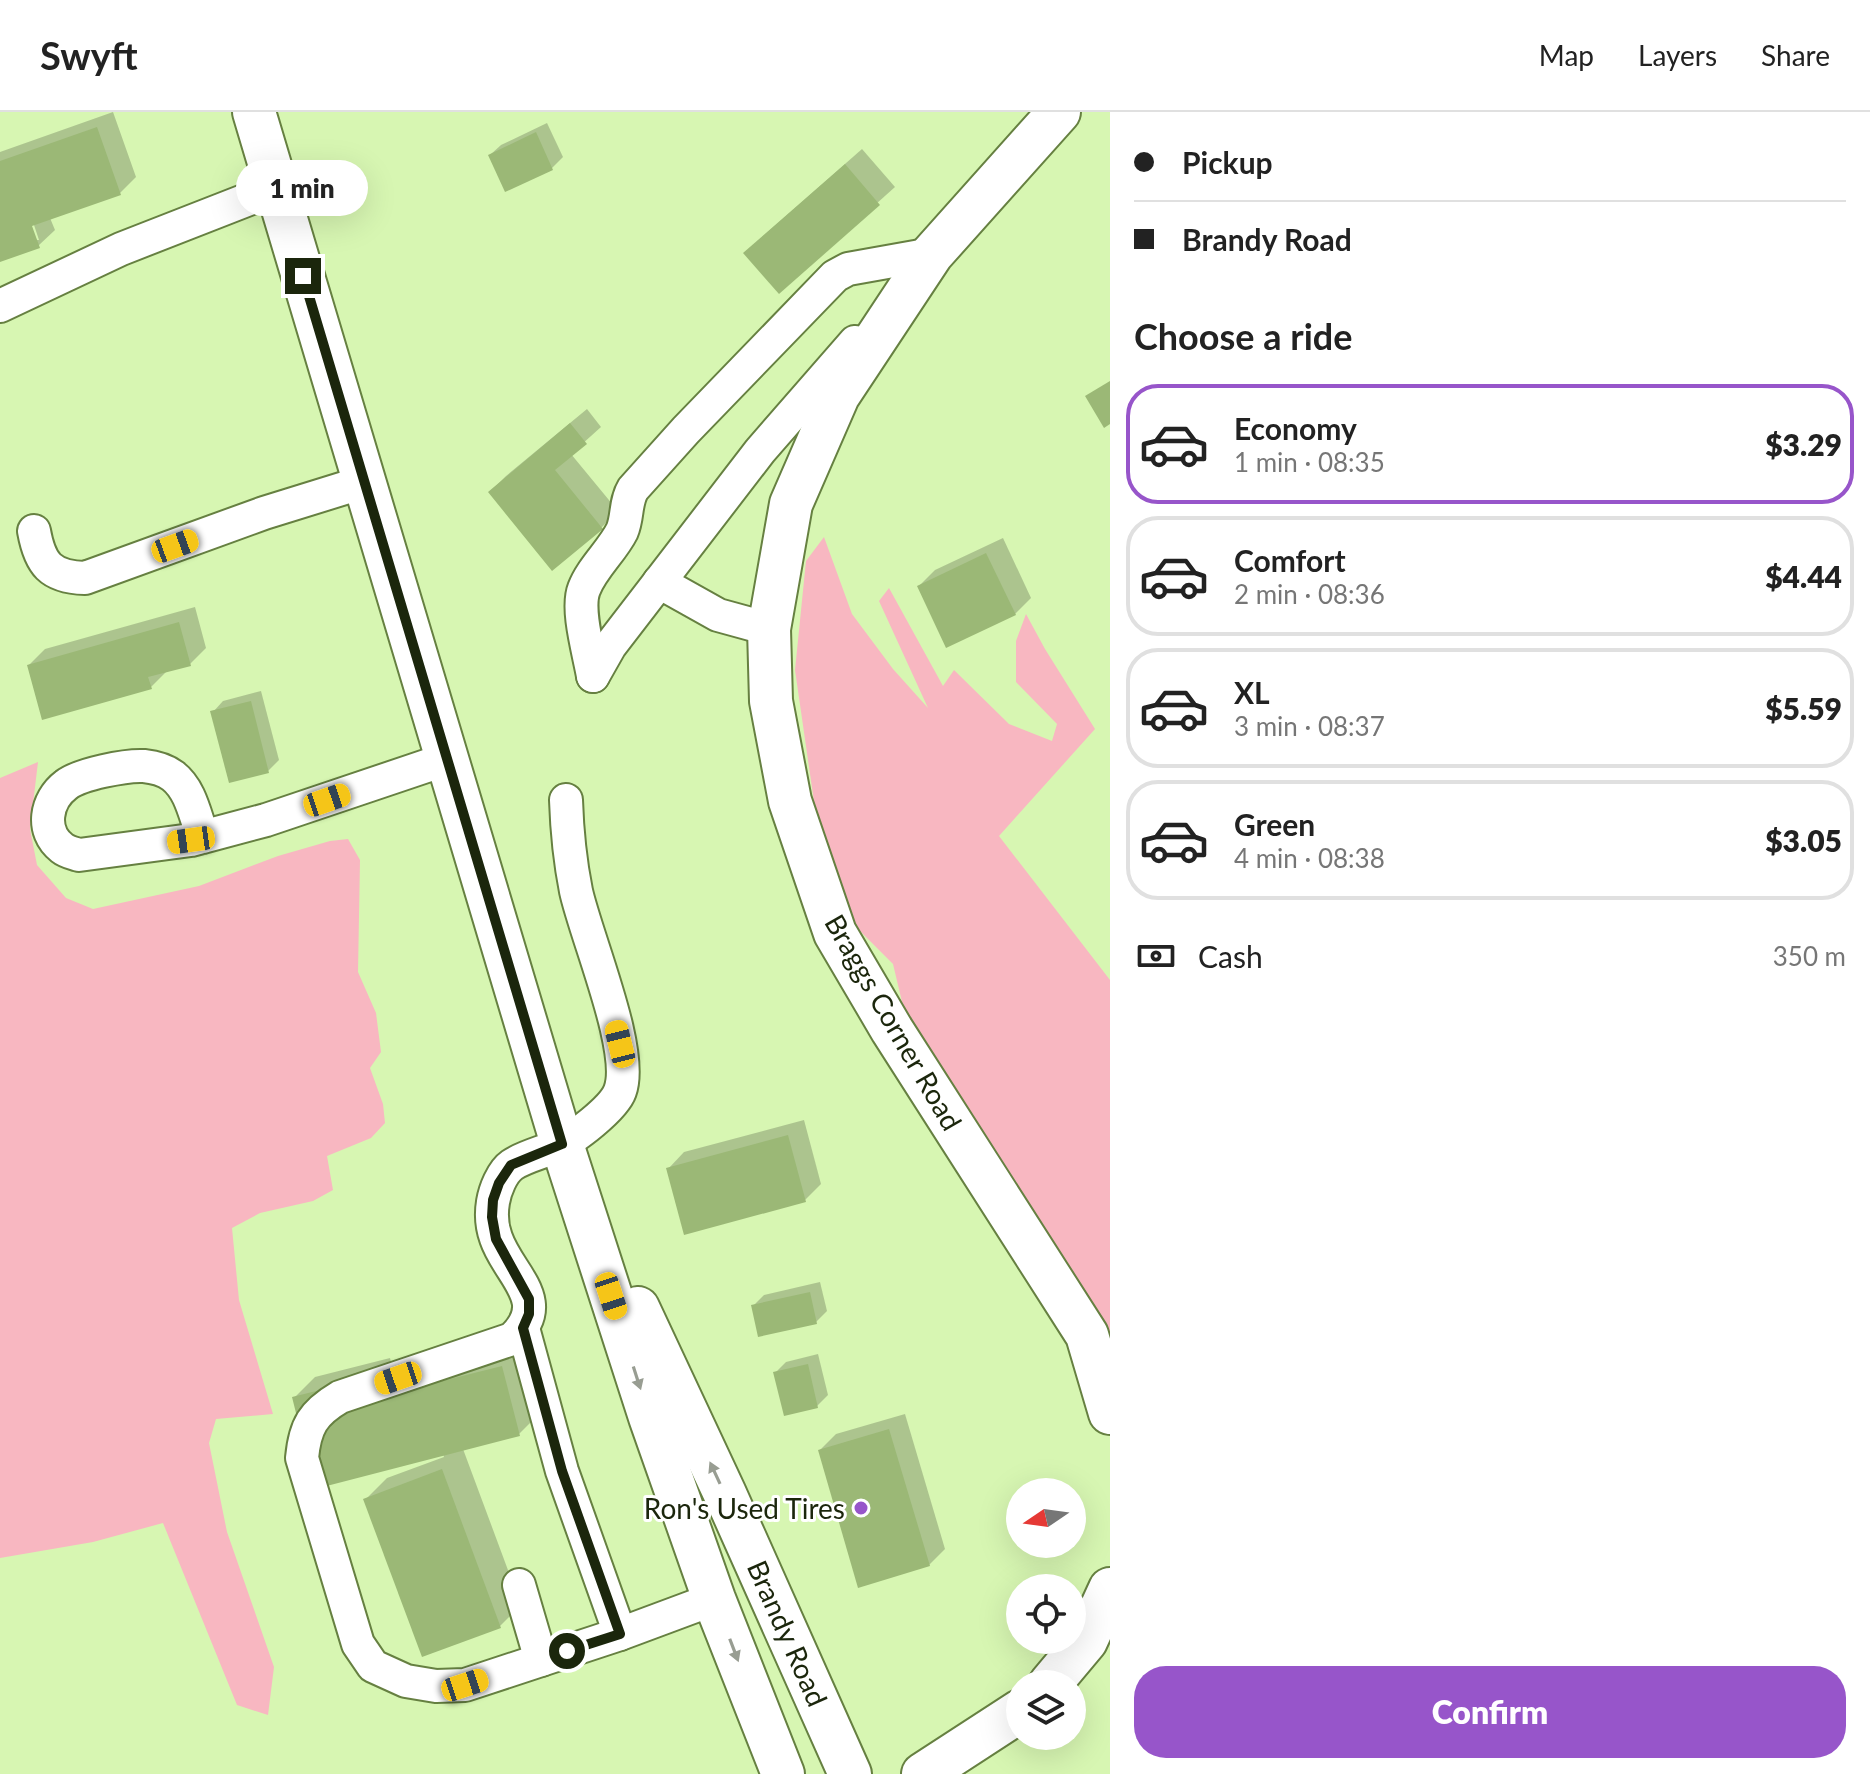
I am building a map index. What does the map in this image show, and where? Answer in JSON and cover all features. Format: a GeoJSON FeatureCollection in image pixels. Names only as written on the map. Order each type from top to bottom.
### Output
{"type":"FeatureCollection","features":[{"type":"Feature","properties":{"kind":"main road","name":"Brandy Road"},"geometry":{"type":"LineString","coordinates":[[254,112],[562,1144],[650,1417],[714,1599],[783,1774]]}},
{"type":"Feature","properties":{"kind":"main road","name":"Braggs Corner Road"},"geometry":{"type":"LineString","coordinates":[[1059,112],[932,254],[838,396],[791,504],[769,629],[771,701],[790,801],[835,933],[892,1030],[1087,1335],[1110,1413]]}},
{"type":"Feature","properties":{"kind":"main road","name":"Brandy Road"},"geometry":{"type":"LineString","coordinates":[[562,1144],[719,1480],[850,1774]]}},
{"type":"Feature","properties":{"kind":"main road"},"geometry":{"type":"LineString","coordinates":[[1062,1670],[1086,1641],[1110,1589]]}},
{"type":"Feature","properties":{"kind":"main road"},"geometry":{"type":"LineString","coordinates":[[923,1774],[1006,1720]]}},
{"type":"Feature","properties":{"kind":"lane"},"geometry":{"type":"LineString","coordinates":[[0,306],[121,249],[277,188]]}},
{"type":"Feature","properties":{"kind":"lane"},"geometry":{"type":"LineString","coordinates":[[932,254],[760,451],[610,646],[593,676],[580,605],[584,588],[621,532],[628,496],[633,489],[835,276],[848,269],[932,254]]}},
{"type":"Feature","properties":{"kind":"lane"},"geometry":{"type":"LineString","coordinates":[[34,531],[38,551],[45,563],[71,578],[85,578],[264,513],[364,482]]}},
{"type":"Feature","properties":{"kind":"lane"},"geometry":{"type":"LineString","coordinates":[[659,582],[718,615],[769,629]]}},
{"type":"Feature","properties":{"kind":"lane"},"geometry":{"type":"LineString","coordinates":[[203,837],[266,820],[447,759]]}},
{"type":"Feature","properties":{"kind":"lane"},"geometry":{"type":"LineString","coordinates":[[566,800],[568,843],[577,893],[620,1044],[624,1073],[620,1092],[610,1108],[562,1144],[511,1165],[499,1183],[493,1200],[492,1217],[496,1239],[529,1299],[529,1314],[523,1328],[512,1339],[340,1397],[323,1407],[312,1419],[304,1438],[302,1458],[358,1644],[373,1666],[406,1681],[436,1686],[465,1685],[714,1599]]}},
{"type":"Feature","properties":{"kind":"lane"},"geometry":{"type":"LineString","coordinates":[[523,1328],[562,1471],[620,1634]]}},
{"type":"Feature","properties":{"kind":"lane"},"geometry":{"type":"LineString","coordinates":[[519,1585],[541,1660]]}},
{"type":"Feature","properties":{"kind":"shaded area"},"geometry":{"type":"Polygon","coordinates":[[[824,537],[852,614],[893,669],[928,708],[879,601],[889,588],[943,686],[954,670],[1009,724],[1052,741],[1057,724],[1016,682],[1016,641],[1026,614],[1095,729],[999,836],[1110,980],[1110,1362],[1049,1237],[1033,1234],[942,1094],[927,1044],[903,1006],[893,964],[857,928],[820,843],[795,670],[806,561],[824,537]]]}},
{"type":"Feature","properties":{"kind":"shaded area"},"geometry":{"type":"Polygon","coordinates":[[[38,762],[30,829],[37,865],[66,898],[93,909],[199,886],[278,856],[330,841],[348,839],[360,860],[358,972],[376,1013],[381,1052],[370,1068],[383,1104],[385,1123],[371,1138],[327,1156],[333,1190],[313,1201],[260,1213],[232,1228],[239,1300],[273,1414],[216,1419],[209,1443],[227,1532],[274,1667],[268,1715],[237,1705],[163,1523],[93,1542],[0,1558],[0,778],[38,762]]]}},
{"type":"Feature","properties":{"kind":"building"},"geometry":{"type":"Polygon","coordinates":[[[97,127],[121,195],[32,226],[40,248],[0,262],[0,161],[97,127]]]}},
{"type":"Feature","properties":{"kind":"building"},"geometry":{"type":"Polygon","coordinates":[[[536,132],[553,170],[505,192],[488,155],[536,132]]]}},
{"type":"Feature","properties":{"kind":"building"},"geometry":{"type":"Polygon","coordinates":[[[845,164],[880,205],[779,294],[743,253],[845,164]]]}},
{"type":"Feature","properties":{"kind":"building"},"geometry":{"type":"Polygon","coordinates":[[[1110,381],[1110,424],[1104,428],[1085,396],[1110,381]]]}},
{"type":"Feature","properties":{"kind":"building"},"geometry":{"type":"Polygon","coordinates":[[[570,423],[587,444],[555,470],[603,529],[552,571],[488,492],[570,423]]]}},
{"type":"Feature","properties":{"kind":"building"},"geometry":{"type":"Polygon","coordinates":[[[986,553],[1016,615],[946,648],[917,586],[986,553]]]}},
{"type":"Feature","properties":{"kind":"building"},"geometry":{"type":"Polygon","coordinates":[[[179,622],[191,666],[148,677],[152,689],[42,720],[27,665],[179,622]]]}},
{"type":"Feature","properties":{"kind":"building"},"geometry":{"type":"Polygon","coordinates":[[[251,701],[269,773],[229,783],[210,711],[251,701]]]}},
{"type":"Feature","properties":{"kind":"building"},"geometry":{"type":"Polygon","coordinates":[[[788,1135],[806,1202],[684,1235],[666,1168],[788,1135]]]}},
{"type":"Feature","properties":{"kind":"building"},"geometry":{"type":"Polygon","coordinates":[[[810,1292],[817,1324],[758,1337],[751,1305],[810,1292]]]}},
{"type":"Feature","properties":{"kind":"building"},"geometry":{"type":"Polygon","coordinates":[[[808,1364],[818,1408],[784,1416],[773,1372],[808,1364]]]}},
{"type":"Feature","properties":{"kind":"building"},"geometry":{"type":"Polygon","coordinates":[[[502,1366],[520,1436],[315,1489],[292,1397],[369,1378],[374,1398],[502,1366]]]}},
{"type":"Feature","properties":{"kind":"building"},"geometry":{"type":"Polygon","coordinates":[[[889,1429],[930,1566],[858,1588],[818,1450],[889,1429]]]}},
{"type":"Feature","properties":{"kind":"building"},"geometry":{"type":"Polygon","coordinates":[[[442,1469],[501,1628],[422,1657],[363,1499],[442,1469]]]}},
{"type":"Feature","properties":{"kind":"place","name":"Ron's Used Tires"},"geometry":{"type":"Point","coordinates":[861,1508]}},
{"type":"Feature","properties":{"kind":"route"},"geometry":{"type":"LineString","coordinates":[[303,276],[562,1144],[511,1165],[499,1183],[493,1200],[492,1217],[496,1239],[529,1299],[529,1314],[523,1328],[562,1471],[620,1634],[567,1651]]}}]}
